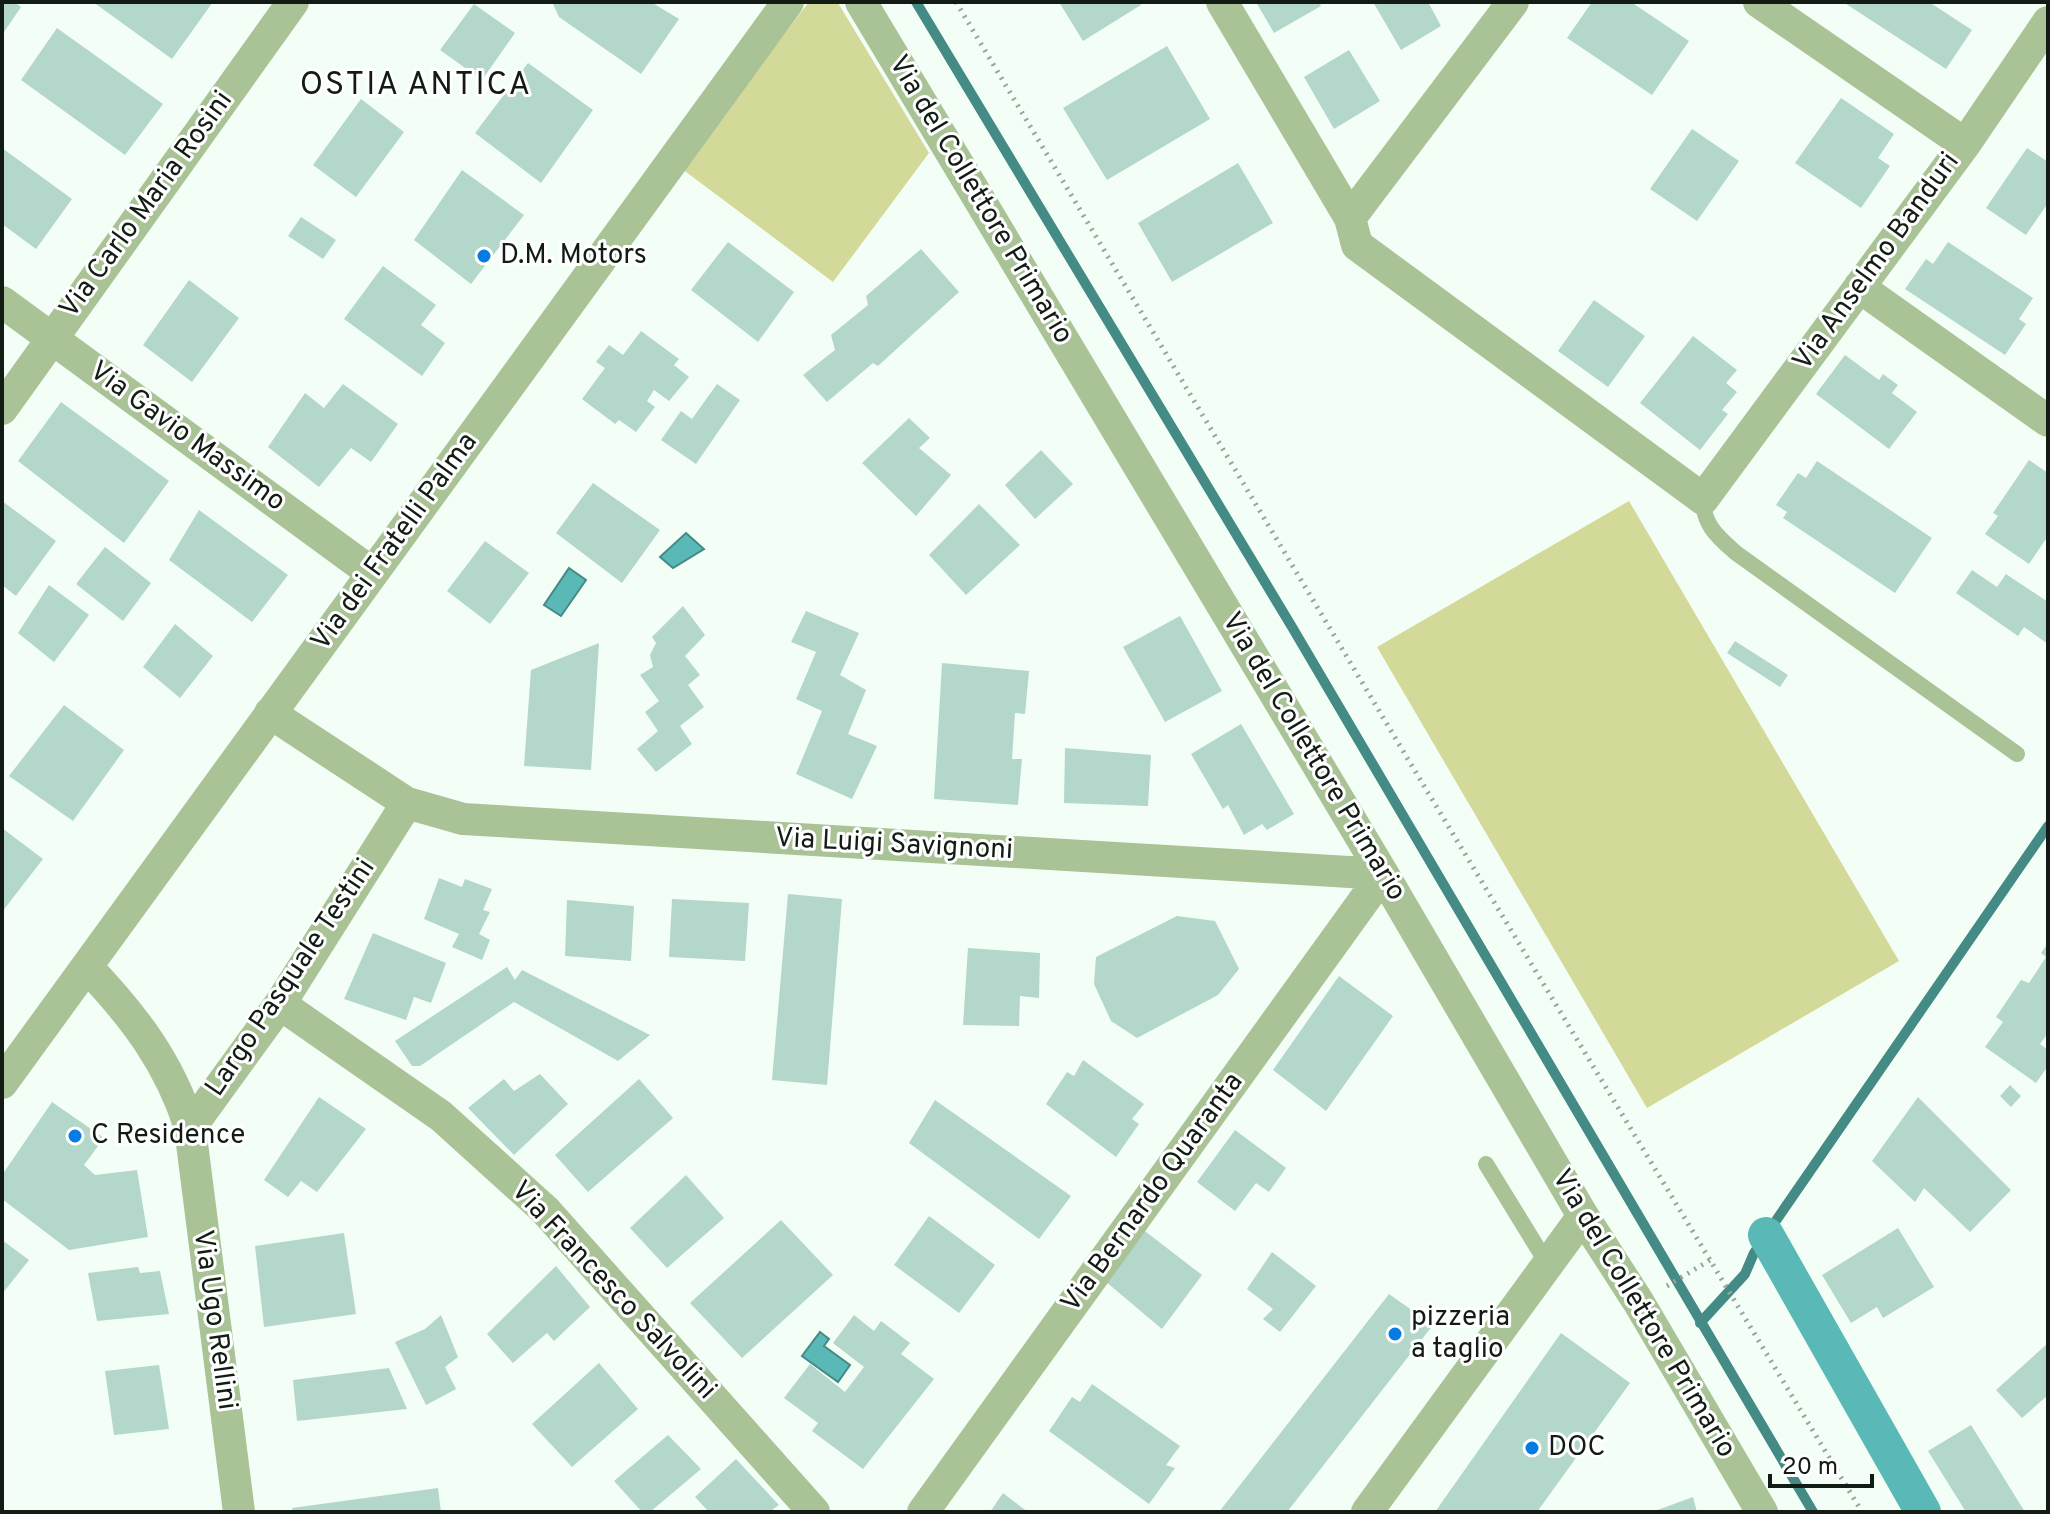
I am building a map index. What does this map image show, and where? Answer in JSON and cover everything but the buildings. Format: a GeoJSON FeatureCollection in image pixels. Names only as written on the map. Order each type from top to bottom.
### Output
{"type":"FeatureCollection","features":[{"type":"Feature","properties":{"kind":"street","name":"Via Carlo Maria Rosini"},"geometry":{"type":"LineString","coordinates":[[2,409],[293,2]]}},
{"type":"Feature","properties":{"kind":"street","name":"Via dei Fratelli Palma"},"geometry":{"type":"LineString","coordinates":[[2,1083],[788,2]]}},
{"type":"Feature","properties":{"kind":"street","name":"Via del Collettore Primario"},"geometry":{"type":"LineString","coordinates":[[861,2],[1762,1512]]}},
{"type":"Feature","properties":{"kind":"street"},"geometry":{"type":"LineString","coordinates":[[1222,2],[1350,218],[1357,245],[1703,499]]}},
{"type":"Feature","properties":{"kind":"street"},"geometry":{"type":"LineString","coordinates":[[1350,218],[1513,2]]}},
{"type":"Feature","properties":{"kind":"street"},"geometry":{"type":"LineString","coordinates":[[1759,2],[1965,144]]}},
{"type":"Feature","properties":{"kind":"street","name":"Via Anselmo Banduri"},"geometry":{"type":"LineString","coordinates":[[1703,499],[1965,144],[2048,22]]}},
{"type":"Feature","properties":{"kind":"street"},"geometry":{"type":"LineString","coordinates":[[1859,287],[2048,421]]}},
{"type":"Feature","properties":{"kind":"street","name":"Via Gavio Massimo"},"geometry":{"type":"LineString","coordinates":[[2,302],[372,573]]}},
{"type":"Feature","properties":{"kind":"street"},"geometry":{"type":"LineString","coordinates":[[270,713],[407,803]]}},
{"type":"Feature","properties":{"kind":"street","name":"Via Luigi Savignoni"},"geometry":{"type":"LineString","coordinates":[[407,803],[463,819],[1383,874]]}},
{"type":"Feature","properties":{"kind":"street","name":"Largo Pasquale Testini"},"geometry":{"type":"LineString","coordinates":[[190,1128],[280,1004],[407,803]]}},
{"type":"Feature","properties":{"kind":"street","name":"Via Bernardo Quaranta"},"geometry":{"type":"LineString","coordinates":[[923,1512],[1383,874]]}},
{"type":"Feature","properties":{"kind":"street","name":"Largo Pasquale Testini"},"geometry":{"type":"LineString","coordinates":[[87,967],[138,1023],[155,1049],[173,1081],[190,1128]]}},
{"type":"Feature","properties":{"kind":"street","name":"Via Francesco Salvolini"},"geometry":{"type":"LineString","coordinates":[[280,1004],[441,1116],[545,1210],[814,1512]]}},
{"type":"Feature","properties":{"kind":"street","name":"Via Ugo Rellini"},"geometry":{"type":"LineString","coordinates":[[190,1128],[239,1512]]}},
{"type":"Feature","properties":{"kind":"street"},"geometry":{"type":"LineString","coordinates":[[1367,1512],[1583,1216]]}},
{"type":"Feature","properties":{"kind":"lane"},"geometry":{"type":"LineString","coordinates":[[1703,499],[1707,524],[1736,553],[2017,754]]}},
{"type":"Feature","properties":{"kind":"lane"},"geometry":{"type":"LineString","coordinates":[[1486,1164],[1548,1265]]}},
{"type":"Feature","properties":{"kind":"path"},"geometry":{"type":"LineString","coordinates":[[956,2],[1406,758],[1862,1512]]}},
{"type":"Feature","properties":{"kind":"path"},"geometry":{"type":"LineString","coordinates":[[1639,1303],[1710,1260]]}},
{"type":"Feature","properties":{"kind":"green space"},"geometry":{"type":"Polygon","coordinates":[[[808,3],[838,3],[929,153],[833,282],[682,169],[808,3]]]}},
{"type":"Feature","properties":{"kind":"green space"},"geometry":{"type":"Polygon","coordinates":[[[1629,501],[1899,961],[1647,1108],[1377,647],[1629,501]]]}},
{"type":"Feature","properties":{"kind":"water"},"geometry":{"type":"Polygon","coordinates":[[[686,533],[704,549],[673,568],[660,557],[686,533]]]}},
{"type":"Feature","properties":{"kind":"water"},"geometry":{"type":"Polygon","coordinates":[[[569,568],[586,580],[561,616],[544,605],[569,568]]]}},
{"type":"Feature","properties":{"kind":"water"},"geometry":{"type":"Polygon","coordinates":[[[820,1332],[829,1339],[824,1346],[850,1365],[838,1382],[802,1356],[820,1332]]]}},
{"type":"Feature","properties":{"kind":"waterway"},"geometry":{"type":"LineString","coordinates":[[916,2],[1292,627],[1813,1512]]}},
{"type":"Feature","properties":{"kind":"waterway"},"geometry":{"type":"LineString","coordinates":[[1700,1323],[1745,1274],[1766,1235],[2048,826]]}},
{"type":"Feature","properties":{"kind":"waterway"},"geometry":{"type":"LineString","coordinates":[[1766,1235],[1923,1512]]}},
{"type":"Feature","properties":{"kind":"place","name":"D.M. Motors"},"geometry":{"type":"Point","coordinates":[484,256]}},
{"type":"Feature","properties":{"kind":"place","name":"C Residence"},"geometry":{"type":"Point","coordinates":[75,1136]}},
{"type":"Feature","properties":{"kind":"place","name":"pizzeria a taglio"},"geometry":{"type":"Point","coordinates":[1395,1334]}},
{"type":"Feature","properties":{"kind":"place","name":"DOC"},"geometry":{"type":"Point","coordinates":[1532,1448]}},
{"type":"Feature","properties":{"kind":"district","name":"OSTIA ANTICA"},"geometry":{"type":"Point","coordinates":[416,86]}}]}
